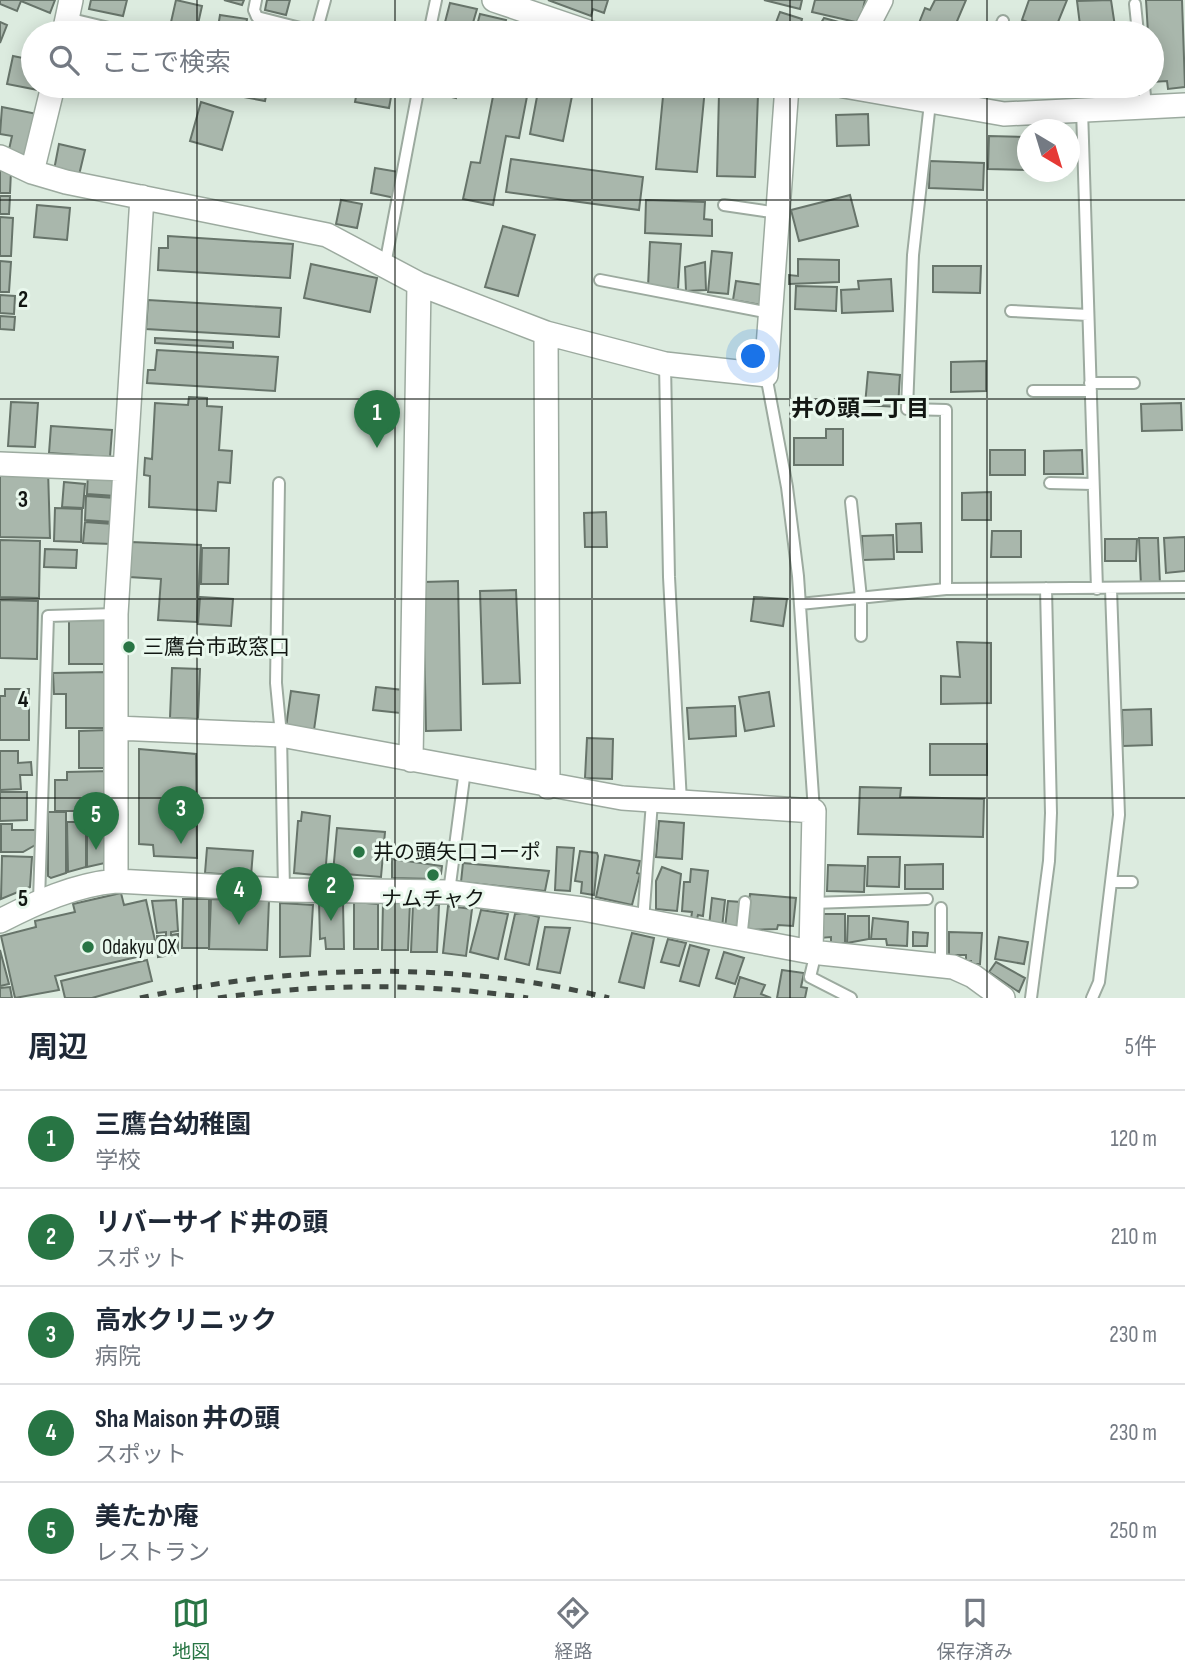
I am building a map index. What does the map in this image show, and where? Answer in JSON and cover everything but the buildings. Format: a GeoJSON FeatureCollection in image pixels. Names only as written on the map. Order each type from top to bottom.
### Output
{"type":"FeatureCollection","features":[{"type":"Feature","properties":{"kind":"street"},"geometry":{"type":"LineString","coordinates":[[494,0],[523,5],[562,21]]}},
{"type":"Feature","properties":{"kind":"street"},"geometry":{"type":"LineString","coordinates":[[870,21],[881,0]]}},
{"type":"Feature","properties":{"kind":"street"},"geometry":{"type":"LineString","coordinates":[[32,172],[50,98]]}},
{"type":"Feature","properties":{"kind":"street"},"geometry":{"type":"LineString","coordinates":[[0,158],[32,172],[327,234],[418,284],[546,333],[665,365],[766,375],[786,98]]}},
{"type":"Feature","properties":{"kind":"street"},"geometry":{"type":"LineString","coordinates":[[905,98],[1004,114],[1082,109],[1135,98]]}},
{"type":"Feature","properties":{"kind":"street"},"geometry":{"type":"LineString","coordinates":[[1154,98],[1185,105]]}},
{"type":"Feature","properties":{"kind":"street"},"geometry":{"type":"LineString","coordinates":[[116,881],[117,614],[142,197]]}},
{"type":"Feature","properties":{"kind":"street"},"geometry":{"type":"LineString","coordinates":[[411,760],[418,284]]}},
{"type":"Feature","properties":{"kind":"street"},"geometry":{"type":"LineString","coordinates":[[546,333],[548,787]]}},
{"type":"Feature","properties":{"kind":"street"},"geometry":{"type":"LineString","coordinates":[[0,464],[125,470]]}},
{"type":"Feature","properties":{"kind":"street"},"geometry":{"type":"LineString","coordinates":[[116,727],[281,734],[548,787],[681,805],[814,811],[814,952]]}},
{"type":"Feature","properties":{"kind":"street"},"geometry":{"type":"LineString","coordinates":[[0,921],[39,901],[90,883],[116,881],[284,890],[449,892],[583,909],[814,952],[953,967],[974,976],[1003,998]]}},
{"type":"Feature","properties":{"kind":"lane"},"geometry":{"type":"LineString","coordinates":[[256,0],[254,10],[257,17],[272,21]]}},
{"type":"Feature","properties":{"kind":"lane"},"geometry":{"type":"LineString","coordinates":[[319,21],[325,0]]}},
{"type":"Feature","properties":{"kind":"lane"},"geometry":{"type":"LineString","coordinates":[[432,21],[436,0]]}},
{"type":"Feature","properties":{"kind":"lane"},"geometry":{"type":"LineString","coordinates":[[1135,4],[1137,21]]}},
{"type":"Feature","properties":{"kind":"lane"},"geometry":{"type":"LineString","coordinates":[[385,265],[417,98]]}},
{"type":"Feature","properties":{"kind":"lane"},"geometry":{"type":"LineString","coordinates":[[968,109],[972,98]]}},
{"type":"Feature","properties":{"kind":"lane"},"geometry":{"type":"LineString","coordinates":[[930,103],[913,255],[907,409],[946,410],[946,589]]}},
{"type":"Feature","properties":{"kind":"lane"},"geometry":{"type":"LineString","coordinates":[[1082,109],[1097,589]]}},
{"type":"Feature","properties":{"kind":"lane"},"geometry":{"type":"LineString","coordinates":[[724,205],[778,213]]}},
{"type":"Feature","properties":{"kind":"lane"},"geometry":{"type":"LineString","coordinates":[[600,280],[770,313]]}},
{"type":"Feature","properties":{"kind":"lane"},"geometry":{"type":"LineString","coordinates":[[1011,311],[1088,315]]}},
{"type":"Feature","properties":{"kind":"lane"},"geometry":{"type":"LineString","coordinates":[[665,365],[669,577],[681,805]]}},
{"type":"Feature","properties":{"kind":"lane"},"geometry":{"type":"LineString","coordinates":[[766,375],[787,486],[800,604],[814,811]]}},
{"type":"Feature","properties":{"kind":"lane"},"geometry":{"type":"LineString","coordinates":[[1034,391],[1134,383]]}},
{"type":"Feature","properties":{"kind":"lane"},"geometry":{"type":"LineString","coordinates":[[279,483],[275,683],[281,734],[284,890]]}},
{"type":"Feature","properties":{"kind":"lane"},"geometry":{"type":"LineString","coordinates":[[1050,483],[1093,484]]}},
{"type":"Feature","properties":{"kind":"lane"},"geometry":{"type":"LineString","coordinates":[[851,502],[861,598],[861,636]]}},
{"type":"Feature","properties":{"kind":"lane"},"geometry":{"type":"LineString","coordinates":[[800,604],[946,589],[1185,587]]}},
{"type":"Feature","properties":{"kind":"lane"},"geometry":{"type":"LineString","coordinates":[[1031,998],[1049,861],[1051,813],[1046,588]]}},
{"type":"Feature","properties":{"kind":"lane"},"geometry":{"type":"LineString","coordinates":[[1093,998],[1099,982],[1119,815],[1111,589]]}},
{"type":"Feature","properties":{"kind":"lane"},"geometry":{"type":"LineString","coordinates":[[39,901],[48,615],[117,614]]}},
{"type":"Feature","properties":{"kind":"lane"},"geometry":{"type":"LineString","coordinates":[[449,892],[465,770]]}},
{"type":"Feature","properties":{"kind":"lane"},"geometry":{"type":"LineString","coordinates":[[643,922],[652,802]]}},
{"type":"Feature","properties":{"kind":"lane"},"geometry":{"type":"LineString","coordinates":[[1111,882],[1132,881]]}},
{"type":"Feature","properties":{"kind":"lane"},"geometry":{"type":"LineString","coordinates":[[813,903],[927,899]]}},
{"type":"Feature","properties":{"kind":"lane"},"geometry":{"type":"LineString","coordinates":[[741,940],[745,902]]}},
{"type":"Feature","properties":{"kind":"lane"},"geometry":{"type":"LineString","coordinates":[[941,908],[941,966]]}},
{"type":"Feature","properties":{"kind":"lane"},"geometry":{"type":"LineString","coordinates":[[814,952],[810,976],[851,998]]}},
{"type":"Feature","properties":{"kind":"railway"},"geometry":{"type":"LineString","coordinates":[[140,998],[256,979],[374,971],[493,977],[609,998]]}},
{"type":"Feature","properties":{"kind":"railway"},"geometry":{"type":"LineString","coordinates":[[218,998],[334,987],[412,987],[528,998]]}},
{"type":"Feature","properties":{"kind":"place","name":"三鷹台幼稚園"},"geometry":{"type":"Point","coordinates":[377,448]}},
{"type":"Feature","properties":{"kind":"place","name":"三鷹台市政窓口"},"geometry":{"type":"Point","coordinates":[129,647]}},
{"type":"Feature","properties":{"kind":"place","name":"高水クリニック"},"geometry":{"type":"Point","coordinates":[181,844]}},
{"type":"Feature","properties":{"kind":"place","name":"美たか庵"},"geometry":{"type":"Point","coordinates":[96,850]}},
{"type":"Feature","properties":{"kind":"place","name":"井の頭矢口コーポ"},"geometry":{"type":"Point","coordinates":[359,852]}},
{"type":"Feature","properties":{"kind":"place","name":"ナムチャク"},"geometry":{"type":"Point","coordinates":[433,875]}},
{"type":"Feature","properties":{"kind":"place","name":"リバーサイド井の頭"},"geometry":{"type":"Point","coordinates":[331,921]}},
{"type":"Feature","properties":{"kind":"place","name":"Sha Maison 井の頭"},"geometry":{"type":"Point","coordinates":[239,925]}},
{"type":"Feature","properties":{"kind":"place","name":"Odakyu OX"},"geometry":{"type":"Point","coordinates":[88,947]}},
{"type":"Feature","properties":{"kind":"district","name":"井の頭二丁目"},"geometry":{"type":"Point","coordinates":[860,409]}}]}
